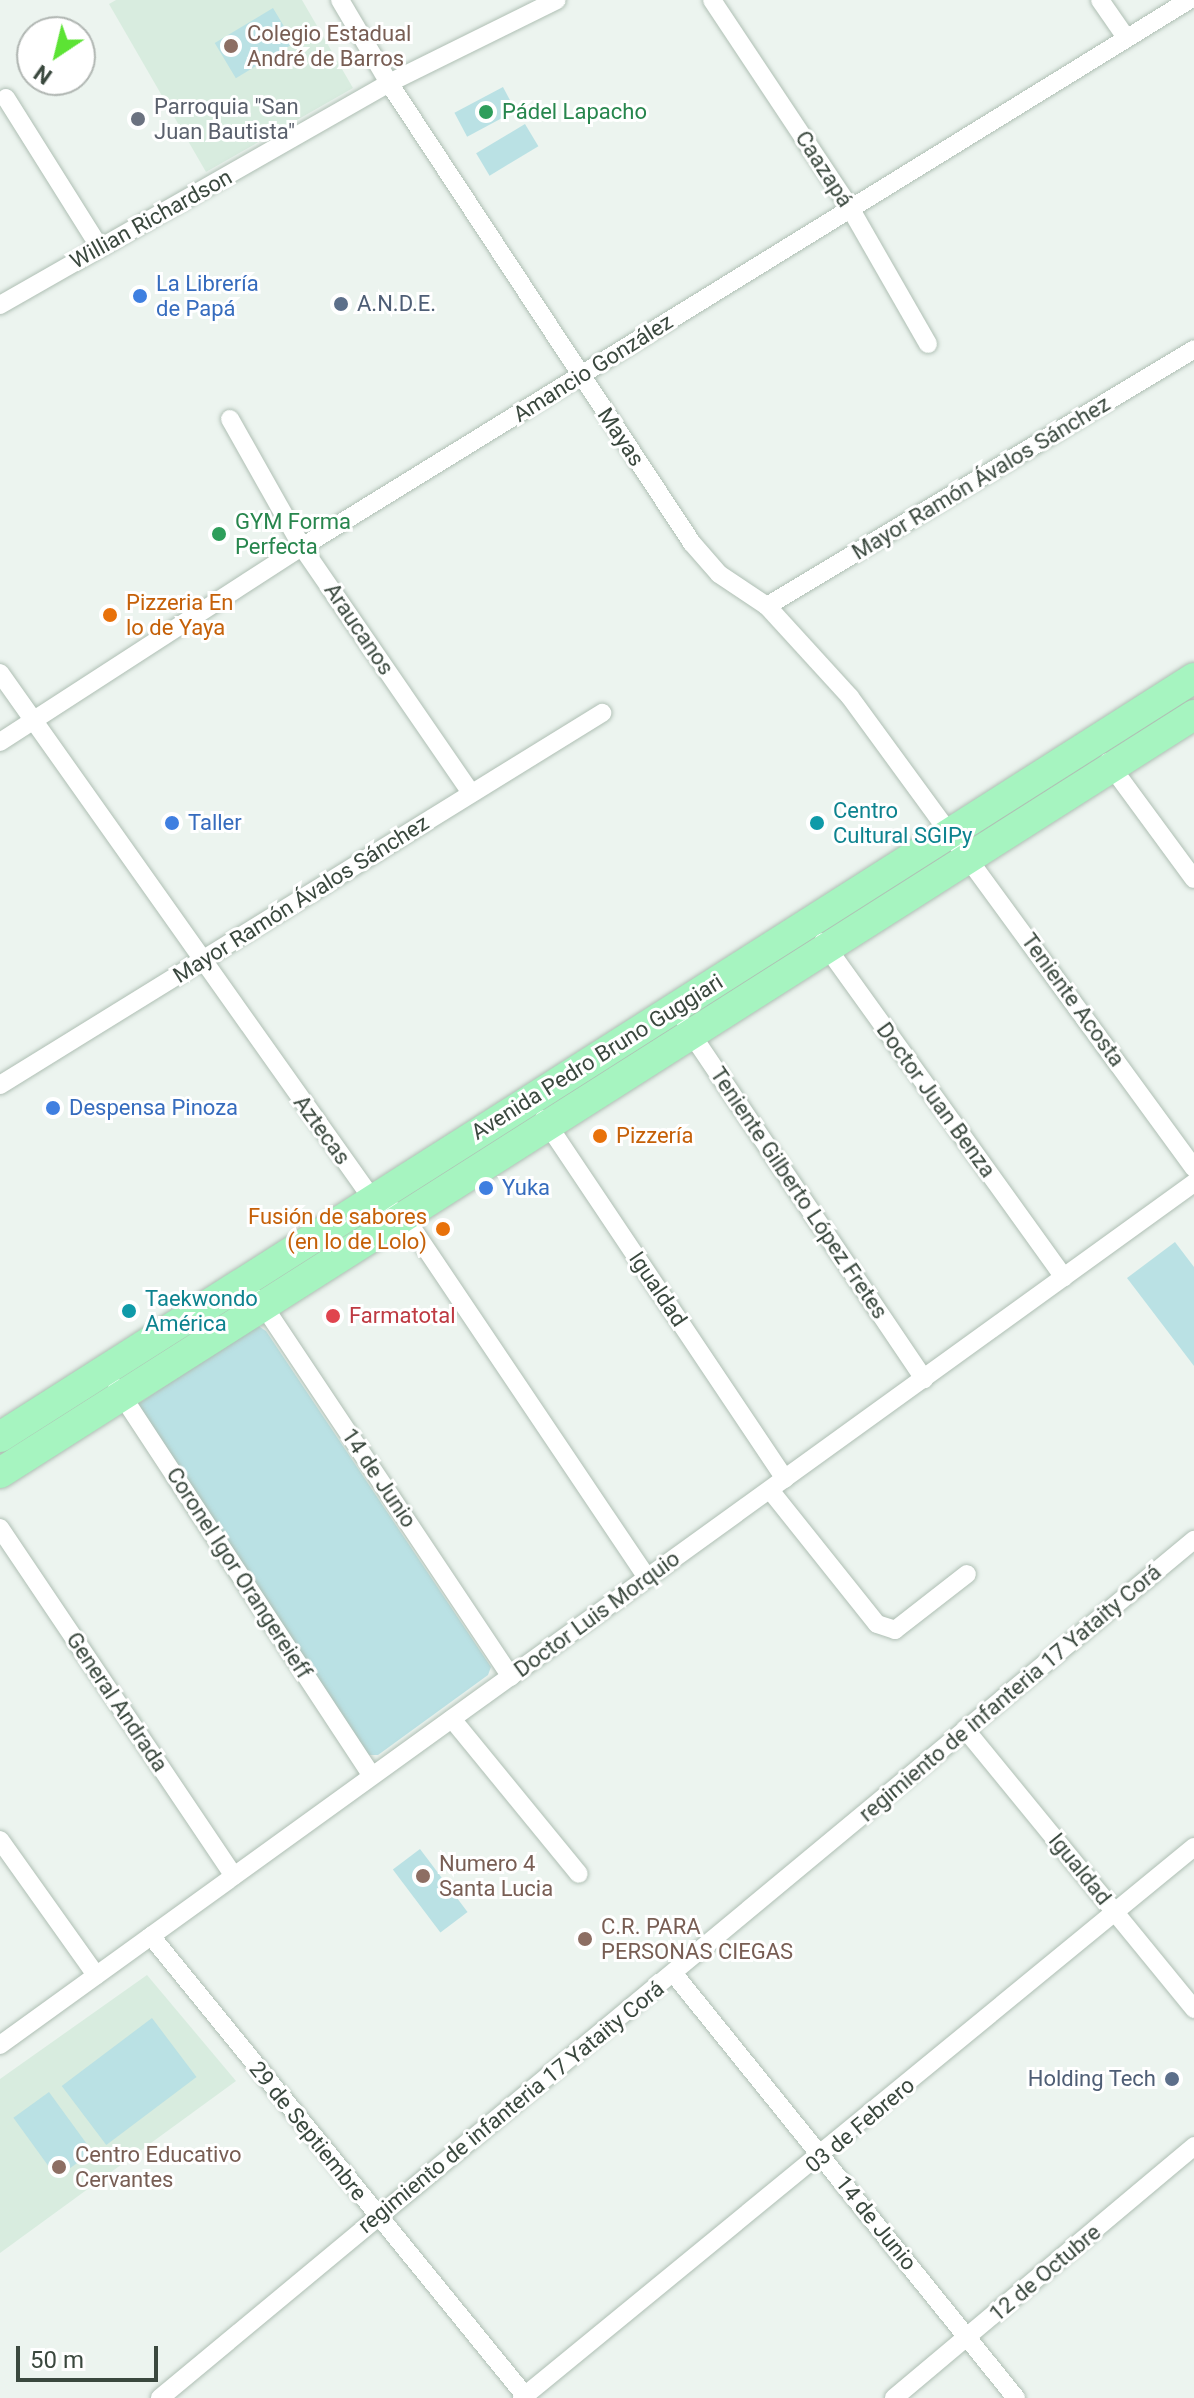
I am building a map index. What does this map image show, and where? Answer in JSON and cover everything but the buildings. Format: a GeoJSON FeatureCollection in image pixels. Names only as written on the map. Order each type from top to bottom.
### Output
{"type":"FeatureCollection","features":[{"type":"Feature","properties":{"kind":"main road","name":"Avenida Pedro Bruno Guggiari"},"geometry":{"type":"LineString","coordinates":[[0,1437],[1194,678]]}},
{"type":"Feature","properties":{"kind":"main road","name":"Avenida Pedro Bruno Guggiari"},"geometry":{"type":"LineString","coordinates":[[0,1473],[1194,715]]}},
{"type":"Feature","properties":{"kind":"street","name":"Mayas"},"geometry":{"type":"LineString","coordinates":[[340,0],[389,83],[692,543],[719,574],[767,606],[850,697],[953,831]]}},
{"type":"Feature","properties":{"kind":"street","name":"Willian Richardson"},"geometry":{"type":"LineString","coordinates":[[0,305],[389,83],[557,0]]}},
{"type":"Feature","properties":{"kind":"street","name":"Caazapá"},"geometry":{"type":"LineString","coordinates":[[712,0],[849,206],[928,344]]}},
{"type":"Feature","properties":{"kind":"street"},"geometry":{"type":"LineString","coordinates":[[1100,0],[1125,36]]}},
{"type":"Feature","properties":{"kind":"street","name":"Amancio González"},"geometry":{"type":"LineString","coordinates":[[0,742],[302,547],[581,377],[849,206],[1189,0]]}},
{"type":"Feature","properties":{"kind":"street"},"geometry":{"type":"LineString","coordinates":[[6,98],[100,248]]}},
{"type":"Feature","properties":{"kind":"street","name":"Mayor Ramón Ávalos Sánchez"},"geometry":{"type":"LineString","coordinates":[[767,606],[1194,349]]}},
{"type":"Feature","properties":{"kind":"street","name":"Araucanos"},"geometry":{"type":"LineString","coordinates":[[230,419],[302,547],[471,793]]}},
{"type":"Feature","properties":{"kind":"street","name":"Aztecas"},"geometry":{"type":"LineString","coordinates":[[0,673],[200,961],[373,1200],[404,1216],[647,1578]]}},
{"type":"Feature","properties":{"kind":"street","name":"Mayor Ramón Ávalos Sánchez"},"geometry":{"type":"LineString","coordinates":[[0,1085],[602,713]]}},
{"type":"Feature","properties":{"kind":"street"},"geometry":{"type":"LineString","coordinates":[[1093,742],[1194,879]]}},
{"type":"Feature","properties":{"kind":"street","name":"Teniente Acosta"},"geometry":{"type":"LineString","coordinates":[[953,831],[1194,1168]]}},
{"type":"Feature","properties":{"kind":"street","name":"Doctor Juan Benza"},"geometry":{"type":"LineString","coordinates":[[809,922],[1064,1278]]}},
{"type":"Feature","properties":{"kind":"street","name":"Teniente Gilberto López Fretes"},"geometry":{"type":"LineString","coordinates":[[674,1008],[924,1379]]}},
{"type":"Feature","properties":{"kind":"street","name":"Igualdad"},"geometry":{"type":"LineString","coordinates":[[531,1099],[861,1610],[895,1630],[967,1574]]}},
{"type":"Feature","properties":{"kind":"street","name":"Doctor Luis Morquio"},"geometry":{"type":"LineString","coordinates":[[0,2045],[1194,1183]]}},
{"type":"Feature","properties":{"kind":"street","name":"14 de Junio"},"geometry":{"type":"LineString","coordinates":[[247,1280],[511,1677]]}},
{"type":"Feature","properties":{"kind":"street","name":"Coronel Igor Orangereieff"},"geometry":{"type":"LineString","coordinates":[[106,1370],[372,1776]]}},
{"type":"Feature","properties":{"kind":"street","name":"General Andrada"},"geometry":{"type":"LineString","coordinates":[[0,1528],[234,1876]]}},
{"type":"Feature","properties":{"kind":"street","name":"regimiento de infanteria 17 Yataity Corá"},"geometry":{"type":"LineString","coordinates":[[160,2398],[1194,1540]]}},
{"type":"Feature","properties":{"kind":"street"},"geometry":{"type":"LineString","coordinates":[[452,1719],[579,1874]]}},
{"type":"Feature","properties":{"kind":"street","name":"Igualdad"},"geometry":{"type":"LineString","coordinates":[[965,1729],[1194,2009]]}},
{"type":"Feature","properties":{"kind":"street"},"geometry":{"type":"LineString","coordinates":[[0,1840],[96,1975]]}},
{"type":"Feature","properties":{"kind":"street","name":"03 de Febrero"},"geometry":{"type":"LineString","coordinates":[[525,2397],[822,2156],[1194,1847]]}},
{"type":"Feature","properties":{"kind":"street","name":"29 de Septiembre"},"geometry":{"type":"LineString","coordinates":[[151,1936],[525,2397]]}},
{"type":"Feature","properties":{"kind":"street","name":"14 de Junio"},"geometry":{"type":"LineString","coordinates":[[674,1974],[1016,2398]]}},
{"type":"Feature","properties":{"kind":"street","name":"12 de Octubre"},"geometry":{"type":"LineString","coordinates":[[894,2398],[1194,2146]]}},
{"type":"Feature","properties":{"kind":"shaded area","name":"Colegio Estadual André de Barros"},"geometry":{"type":"Polygon","coordinates":[[[116,0],[302,0],[353,88],[206,172],[109,4],[116,0]]]}},
{"type":"Feature","properties":{"kind":"shaded area"},"geometry":{"type":"Polygon","coordinates":[[[273,8],[294,43],[236,78],[215,43],[273,8]]]}},
{"type":"Feature","properties":{"kind":"shaded area","name":"Pádel Lapacho"},"geometry":{"type":"Polygon","coordinates":[[[503,87],[516,111],[467,137],[454,113],[503,87]]]}},
{"type":"Feature","properties":{"kind":"shaded area","name":"Pádel Lapacho"},"geometry":{"type":"Polygon","coordinates":[[[525,124],[538,146],[490,176],[476,153],[525,124]]]}},
{"type":"Feature","properties":{"kind":"shaded area"},"geometry":{"type":"Polygon","coordinates":[[[1175,1242],[1194,1267],[1194,1366],[1127,1278],[1175,1242]]]}},
{"type":"Feature","properties":{"kind":"shaded area"},"geometry":{"type":"Polygon","coordinates":[[[257,1325],[266,1331],[491,1667],[488,1675],[378,1755],[368,1755],[138,1404],[257,1325]]]}},
{"type":"Feature","properties":{"kind":"shaded area"},"geometry":{"type":"Polygon","coordinates":[[[420,1849],[468,1912],[440,1933],[393,1869],[420,1849]]]}},
{"type":"Feature","properties":{"kind":"shaded area","name":"Centro Educativo Cervantes"},"geometry":{"type":"Polygon","coordinates":[[[147,1975],[236,2081],[0,2253],[0,2079],[147,1975]]]}},
{"type":"Feature","properties":{"kind":"shaded area"},"geometry":{"type":"Polygon","coordinates":[[[152,2018],[197,2077],[106,2145],[62,2086],[152,2018]]]}},
{"type":"Feature","properties":{"kind":"shaded area"},"geometry":{"type":"Polygon","coordinates":[[[49,2092],[92,2152],[57,2178],[13,2118],[49,2092]]]}},
{"type":"Feature","properties":{"kind":"place","name":"Colegio Estadual André de Barros"},"geometry":{"type":"Point","coordinates":[231,46]}},
{"type":"Feature","properties":{"kind":"place","name":"Pádel Lapacho"},"geometry":{"type":"Point","coordinates":[486,112]}},
{"type":"Feature","properties":{"kind":"place","name":"Parroquia \"San Juan Bautista\""},"geometry":{"type":"Point","coordinates":[138,119]}},
{"type":"Feature","properties":{"kind":"place","name":"La Librería de Papá"},"geometry":{"type":"Point","coordinates":[140,296]}},
{"type":"Feature","properties":{"kind":"place","name":"A.N.D.E."},"geometry":{"type":"Point","coordinates":[341,304]}},
{"type":"Feature","properties":{"kind":"place","name":"GYM Forma Perfecta"},"geometry":{"type":"Point","coordinates":[219,534]}},
{"type":"Feature","properties":{"kind":"place","name":"Pizzeria En lo de Yaya"},"geometry":{"type":"Point","coordinates":[110,615]}},
{"type":"Feature","properties":{"kind":"place","name":"Taller"},"geometry":{"type":"Point","coordinates":[172,823]}},
{"type":"Feature","properties":{"kind":"place","name":"Centro Cultural SGIPy"},"geometry":{"type":"Point","coordinates":[817,823]}},
{"type":"Feature","properties":{"kind":"place","name":"Despensa Pinoza"},"geometry":{"type":"Point","coordinates":[53,1108]}},
{"type":"Feature","properties":{"kind":"place","name":"Pizzería"},"geometry":{"type":"Point","coordinates":[600,1136]}},
{"type":"Feature","properties":{"kind":"place","name":"Yuka"},"geometry":{"type":"Point","coordinates":[486,1188]}},
{"type":"Feature","properties":{"kind":"place","name":"Fusión de sabores (en lo de Lolo)"},"geometry":{"type":"Point","coordinates":[443,1229]}},
{"type":"Feature","properties":{"kind":"place","name":"Taekwondo América"},"geometry":{"type":"Point","coordinates":[129,1311]}},
{"type":"Feature","properties":{"kind":"place","name":"Farmatotal"},"geometry":{"type":"Point","coordinates":[333,1316]}},
{"type":"Feature","properties":{"kind":"place","name":"Numero 4 Santa Lucia"},"geometry":{"type":"Point","coordinates":[423,1876]}},
{"type":"Feature","properties":{"kind":"place","name":"C.R. PARA PERSONAS CIEGAS"},"geometry":{"type":"Point","coordinates":[585,1939]}},
{"type":"Feature","properties":{"kind":"place","name":"Holding Tech"},"geometry":{"type":"Point","coordinates":[1172,2079]}},
{"type":"Feature","properties":{"kind":"place","name":"Centro Educativo Cervantes"},"geometry":{"type":"Point","coordinates":[59,2167]}}]}
